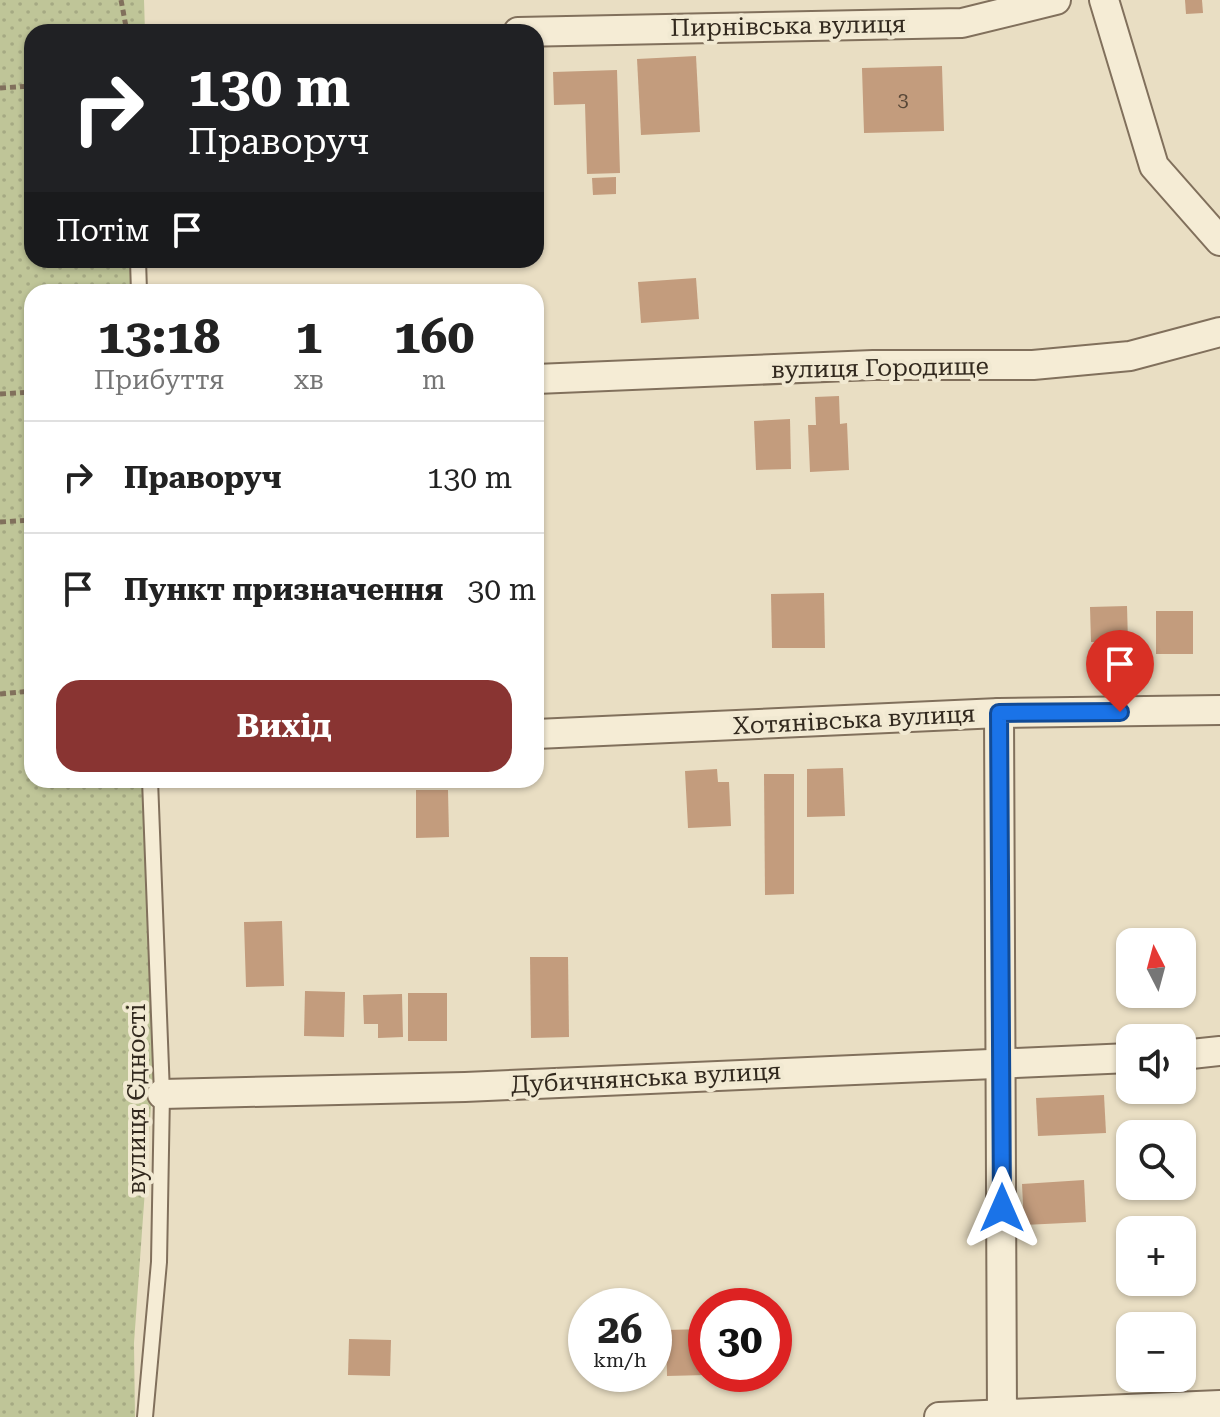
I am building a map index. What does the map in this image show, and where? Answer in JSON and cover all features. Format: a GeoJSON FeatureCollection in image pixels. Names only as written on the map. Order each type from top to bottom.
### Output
{"type":"FeatureCollection","features":[{"type":"Feature","properties":{"kind":"street","name":"Пирнівська вулиця"},"geometry":{"type":"LineString","coordinates":[[544,31],[962,23],[1056,0]]}},
{"type":"Feature","properties":{"kind":"street"},"geometry":{"type":"LineString","coordinates":[[1104,0],[1154,166],[1220,241]]}},
{"type":"Feature","properties":{"kind":"street","name":"вулиця Городище"},"geometry":{"type":"LineString","coordinates":[[544,379],[873,365],[1033,365],[1130,356],[1220,332]]}},
{"type":"Feature","properties":{"kind":"street","name":"Хотянівська вулиця"},"geometry":{"type":"LineString","coordinates":[[544,734],[999,713],[1220,710]]}},
{"type":"Feature","properties":{"kind":"street"},"geometry":{"type":"LineString","coordinates":[[999,713],[1002,1415]]}},
{"type":"Feature","properties":{"kind":"street"},"geometry":{"type":"LineString","coordinates":[[1196,1054],[1220,1051]]}},
{"type":"Feature","properties":{"kind":"street","name":"Дубичнянська вулиця"},"geometry":{"type":"LineString","coordinates":[[162,1094],[465,1087],[1116,1058]]}},
{"type":"Feature","properties":{"kind":"street"},"geometry":{"type":"LineString","coordinates":[[939,1417],[1220,1405]]}},
{"type":"Feature","properties":{"kind":"lane","name":"вулиця Єдності"},"geometry":{"type":"LineString","coordinates":[[145,1417],[159,1262],[162,1094],[150,788]]}},
{"type":"Feature","properties":{"kind":"path"},"geometry":{"type":"LineString","coordinates":[[121,0],[126,24]]}},
{"type":"Feature","properties":{"kind":"path"},"geometry":{"type":"LineString","coordinates":[[0,88],[24,86]]}},
{"type":"Feature","properties":{"kind":"path"},"geometry":{"type":"LineString","coordinates":[[0,394],[24,392]]}},
{"type":"Feature","properties":{"kind":"path"},"geometry":{"type":"LineString","coordinates":[[0,522],[24,520]]}},
{"type":"Feature","properties":{"kind":"path"},"geometry":{"type":"LineString","coordinates":[[0,694],[24,692]]}},
{"type":"Feature","properties":{"kind":"green space"},"geometry":{"type":"Polygon","coordinates":[[[0,0],[144,0],[145,24],[24,24],[24,268],[138,268],[138,284],[24,284],[24,788],[145,788],[154,1064],[134,1343],[135,1417],[0,1417],[0,0]]]}},
{"type":"Feature","properties":{"kind":"building"},"geometry":{"type":"Polygon","coordinates":[[[1185,0],[1202,0],[1203,13],[1186,14],[1185,0]]]}},
{"type":"Feature","properties":{"kind":"building"},"geometry":{"type":"Polygon","coordinates":[[[696,56],[700,132],[641,135],[637,59],[696,56]]]}},
{"type":"Feature","properties":{"kind":"building"},"geometry":{"type":"Polygon","coordinates":[[[942,66],[944,131],[864,133],[862,68],[942,66]]]}},
{"type":"Feature","properties":{"kind":"building"},"geometry":{"type":"Polygon","coordinates":[[[617,70],[620,173],[587,174],[585,104],[554,105],[553,72],[617,70]]]}},
{"type":"Feature","properties":{"kind":"building"},"geometry":{"type":"Polygon","coordinates":[[[616,177],[616,194],[593,195],[592,178],[616,177]]]}},
{"type":"Feature","properties":{"kind":"building"},"geometry":{"type":"Polygon","coordinates":[[[696,278],[699,319],[641,323],[638,282],[696,278]]]}},
{"type":"Feature","properties":{"kind":"building"},"geometry":{"type":"Polygon","coordinates":[[[839,396],[840,424],[847,423],[849,470],[810,472],[808,425],[816,425],[815,397],[839,396]]]}},
{"type":"Feature","properties":{"kind":"building"},"geometry":{"type":"Polygon","coordinates":[[[790,419],[791,469],[756,470],[754,421],[790,419]]]}},
{"type":"Feature","properties":{"kind":"building"},"geometry":{"type":"Polygon","coordinates":[[[824,593],[825,648],[772,648],[771,594],[824,593]]]}},
{"type":"Feature","properties":{"kind":"building"},"geometry":{"type":"Polygon","coordinates":[[[1127,606],[1128,642],[1091,642],[1090,607],[1127,606]]]}},
{"type":"Feature","properties":{"kind":"building"},"geometry":{"type":"Polygon","coordinates":[[[1156,611],[1193,611],[1193,654],[1156,654],[1156,611]]]}},
{"type":"Feature","properties":{"kind":"building"},"geometry":{"type":"Polygon","coordinates":[[[843,768],[845,816],[807,817],[807,769],[843,768]]]}},
{"type":"Feature","properties":{"kind":"building"},"geometry":{"type":"Polygon","coordinates":[[[717,769],[718,782],[729,782],[731,826],[688,828],[685,771],[717,769]]]}},
{"type":"Feature","properties":{"kind":"building"},"geometry":{"type":"Polygon","coordinates":[[[764,774],[794,774],[794,894],[765,895],[764,774]]]}},
{"type":"Feature","properties":{"kind":"building"},"geometry":{"type":"Polygon","coordinates":[[[416,790],[448,790],[449,837],[416,838],[416,790]]]}},
{"type":"Feature","properties":{"kind":"building"},"geometry":{"type":"Polygon","coordinates":[[[282,921],[284,986],[246,987],[244,922],[282,921]]]}},
{"type":"Feature","properties":{"kind":"building"},"geometry":{"type":"Polygon","coordinates":[[[530,957],[568,957],[569,1037],[531,1038],[530,957]]]}},
{"type":"Feature","properties":{"kind":"building"},"geometry":{"type":"Polygon","coordinates":[[[305,991],[345,992],[344,1037],[304,1036],[305,991]]]}},
{"type":"Feature","properties":{"kind":"building"},"geometry":{"type":"Polygon","coordinates":[[[408,993],[447,993],[447,1041],[408,1041],[408,993]]]}},
{"type":"Feature","properties":{"kind":"building"},"geometry":{"type":"Polygon","coordinates":[[[402,994],[403,1037],[378,1038],[378,1024],[364,1024],[363,995],[402,994]]]}},
{"type":"Feature","properties":{"kind":"building"},"geometry":{"type":"Polygon","coordinates":[[[1104,1095],[1106,1133],[1038,1136],[1036,1098],[1104,1095]]]}},
{"type":"Feature","properties":{"kind":"building"},"geometry":{"type":"Polygon","coordinates":[[[1084,1180],[1086,1222],[1024,1225],[1022,1184],[1084,1180]]]}},
{"type":"Feature","properties":{"kind":"building"},"geometry":{"type":"Polygon","coordinates":[[[688,1329],[688,1375],[672,1376],[672,1330],[688,1329]]]}},
{"type":"Feature","properties":{"kind":"building"},"geometry":{"type":"Polygon","coordinates":[[[349,1339],[391,1340],[390,1376],[348,1375],[349,1339]]]}},
{"type":"Feature","properties":{"kind":"route"},"geometry":{"type":"LineString","coordinates":[[1002,1208],[999,713],[1120,712]]}}]}
